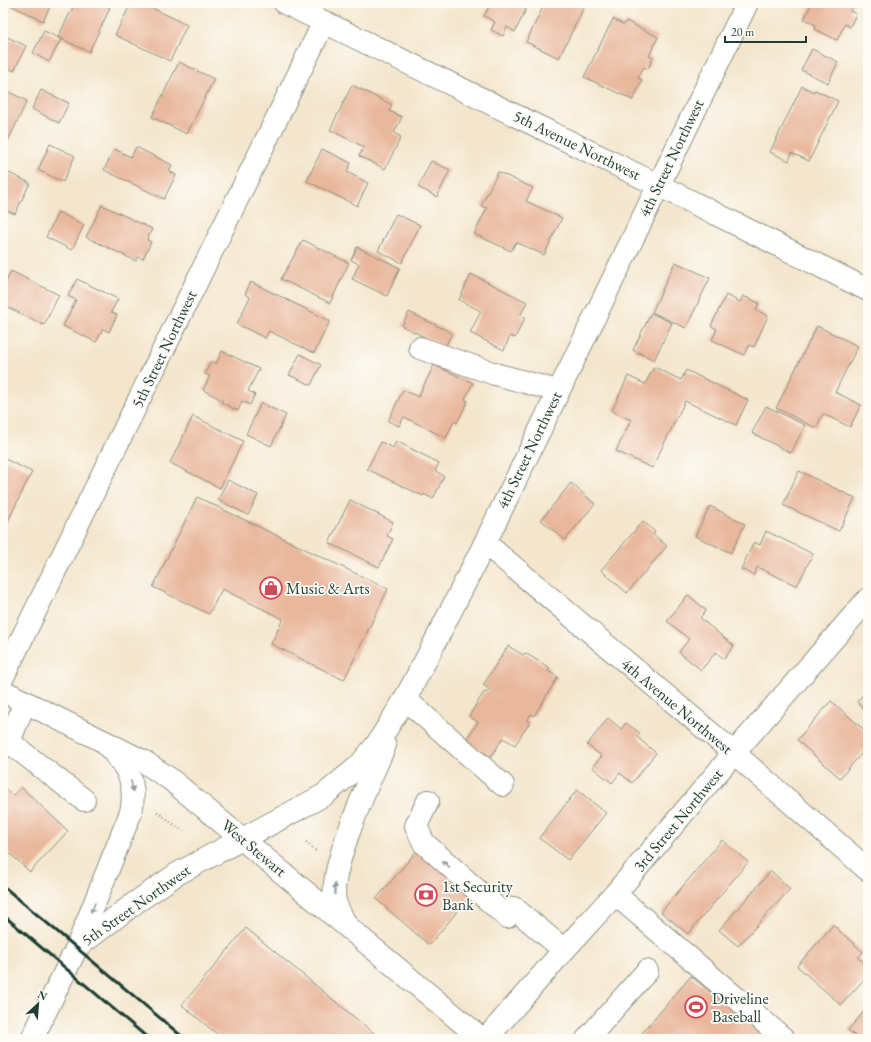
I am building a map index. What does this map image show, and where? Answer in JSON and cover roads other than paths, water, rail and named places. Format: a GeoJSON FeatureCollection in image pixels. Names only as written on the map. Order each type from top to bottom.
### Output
{"type":"FeatureCollection","features":[{"type":"Feature","properties":{"kind":"street","name":"5th Avenue Northwest"},"geometry":{"type":"LineString","coordinates":[[285,3],[658,185],[868,290]]}},
{"type":"Feature","properties":{"kind":"street","name":"4th Street Northwest"},"geometry":{"type":"LineString","coordinates":[[244,839],[304,807],[346,778],[377,744],[405,699],[485,543],[747,3]]}},
{"type":"Feature","properties":{"kind":"street","name":"5th Street Northwest"},"geometry":{"type":"LineString","coordinates":[[3,677],[324,22]]}},
{"type":"Feature","properties":{"kind":"street"},"geometry":{"type":"LineString","coordinates":[[420,348],[495,374],[558,391]]}},
{"type":"Feature","properties":{"kind":"street","name":"4th Avenue Northwest"},"geometry":{"type":"LineString","coordinates":[[485,543],[734,753],[868,870]]}},
{"type":"Feature","properties":{"kind":"street","name":"3rd Street Northwest"},"geometry":{"type":"LineString","coordinates":[[486,1039],[615,894],[734,753],[868,599]]}},
{"type":"Feature","properties":{"kind":"street","name":"West Stewart"},"geometry":{"type":"LineString","coordinates":[[3,692],[143,762],[170,779],[244,839],[482,1039]]}},
{"type":"Feature","properties":{"kind":"street"},"geometry":{"type":"LineString","coordinates":[[347,926],[335,900],[335,881],[340,859],[359,807],[405,699],[503,784]]}},
{"type":"Feature","properties":{"kind":"street"},"geometry":{"type":"LineString","coordinates":[[24,702],[9,742],[84,800]]}},
{"type":"Feature","properties":{"kind":"street"},"geometry":{"type":"LineString","coordinates":[[77,947],[121,837],[133,802],[133,785],[130,776],[122,762],[104,742]]}},
{"type":"Feature","properties":{"kind":"street"},"geometry":{"type":"LineString","coordinates":[[428,801],[416,826],[424,843],[510,913],[564,950]]}},
{"type":"Feature","properties":{"kind":"street","name":"5th Street Northwest"},"geometry":{"type":"LineString","coordinates":[[32,1039],[77,947],[135,903],[177,874],[244,839]]}},
{"type":"Feature","properties":{"kind":"street"},"geometry":{"type":"LineString","coordinates":[[615,894],[784,1039]]}},
{"type":"Feature","properties":{"kind":"street"},"geometry":{"type":"LineString","coordinates":[[587,1039],[647,970]]}},
{"type":"Feature","properties":{"kind":"railway"},"geometry":{"type":"LineString","coordinates":[[3,886],[185,1039]]}},
{"type":"Feature","properties":{"kind":"railway"},"geometry":{"type":"LineString","coordinates":[[3,915],[149,1039]]}},
{"type":"Feature","properties":{"kind":"place","name":"Music & Arts"},"geometry":{"type":"Point","coordinates":[271,588]}},
{"type":"Feature","properties":{"kind":"place","name":"1st Security Bank"},"geometry":{"type":"Point","coordinates":[426,895]}},
{"type":"Feature","properties":{"kind":"place","name":"Driveline Baseball"},"geometry":{"type":"Point","coordinates":[696,1007]}}]}
